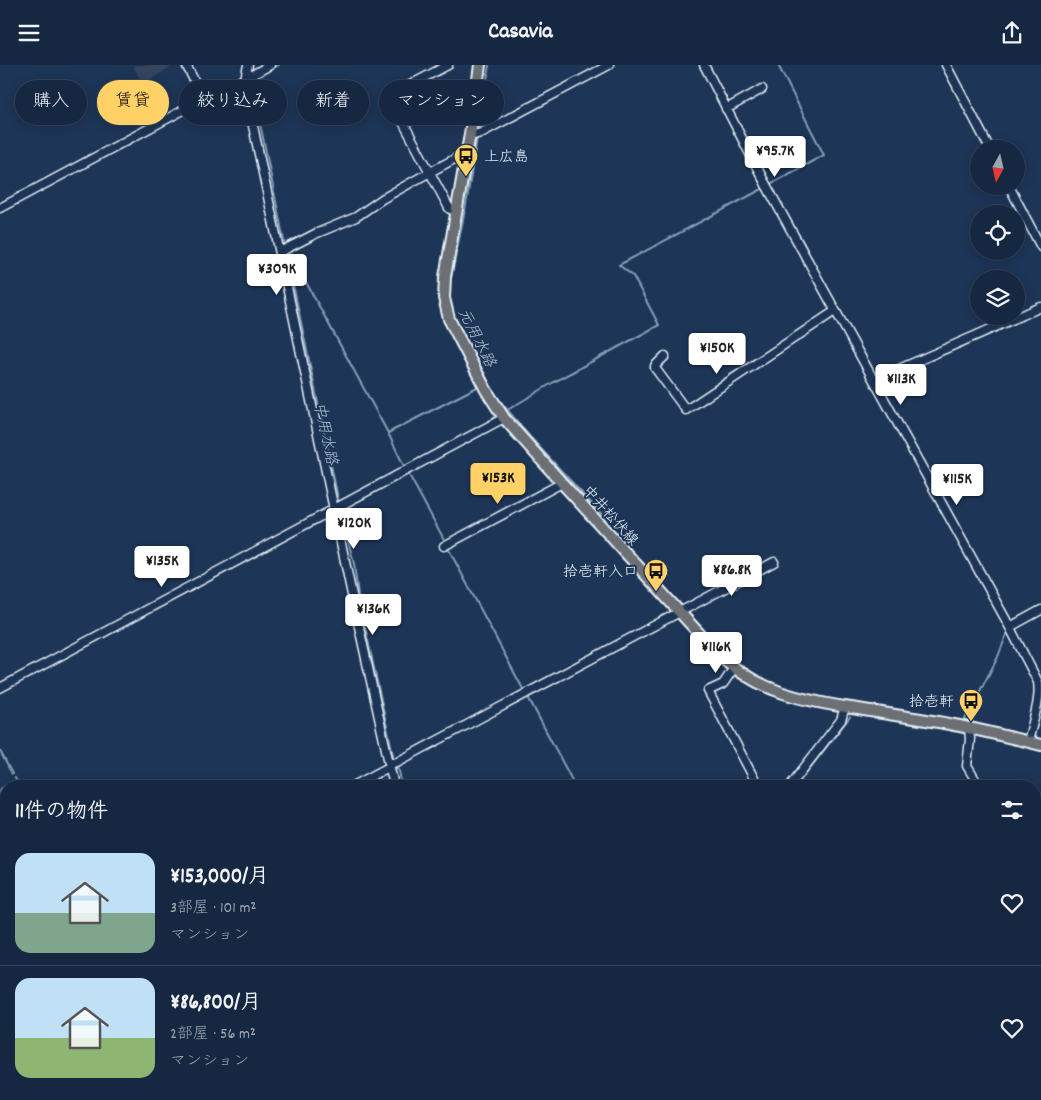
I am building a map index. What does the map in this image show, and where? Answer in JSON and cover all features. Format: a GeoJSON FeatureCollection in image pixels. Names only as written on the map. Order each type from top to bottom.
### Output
{"type":"FeatureCollection","features":[{"type":"Feature","properties":{"kind":"main road","name":"中井松伏線"},"geometry":{"type":"LineString","coordinates":[[480,65],[444,290],[450,319],[489,394],[504,418],[716,652],[734,668],[755,681],[778,692],[792,696],[969,728],[1041,745]]}},
{"type":"Feature","properties":{"kind":"street"},"geometry":{"type":"LineString","coordinates":[[186,65],[194,80]]}},
{"type":"Feature","properties":{"kind":"street"},"geometry":{"type":"LineString","coordinates":[[248,65],[245,88],[393,780]]}},
{"type":"Feature","properties":{"kind":"street"},"geometry":{"type":"LineString","coordinates":[[245,79],[270,65]]}},
{"type":"Feature","properties":{"kind":"street"},"geometry":{"type":"LineString","coordinates":[[448,65],[389,96],[449,208],[456,211]]}},
{"type":"Feature","properties":{"kind":"street"},"geometry":{"type":"LineString","coordinates":[[470,134],[480,133],[609,65]]}},
{"type":"Feature","properties":{"kind":"street"},"geometry":{"type":"LineString","coordinates":[[704,65],[835,311],[971,550],[1038,683],[1038,697],[1028,742]]}},
{"type":"Feature","properties":{"kind":"street"},"geometry":{"type":"LineString","coordinates":[[946,65],[985,140]]}},
{"type":"Feature","properties":{"kind":"street"},"geometry":{"type":"LineString","coordinates":[[726,109],[762,89]]}},
{"type":"Feature","properties":{"kind":"street"},"geometry":{"type":"LineString","coordinates":[[0,208],[179,112]]}},
{"type":"Feature","properties":{"kind":"street"},"geometry":{"type":"LineString","coordinates":[[280,252],[315,234],[356,217],[382,199],[458,157],[466,158]]}},
{"type":"Feature","properties":{"kind":"street"},"geometry":{"type":"LineString","coordinates":[[1015,195],[1041,247]]}},
{"type":"Feature","properties":{"kind":"street"},"geometry":{"type":"LineString","coordinates":[[874,381],[1041,307]]}},
{"type":"Feature","properties":{"kind":"street"},"geometry":{"type":"LineString","coordinates":[[666,356],[655,368],[686,410],[835,311]]}},
{"type":"Feature","properties":{"kind":"street"},"geometry":{"type":"LineString","coordinates":[[0,687],[504,418]]}},
{"type":"Feature","properties":{"kind":"street"},"geometry":{"type":"LineString","coordinates":[[444,546],[562,483]]}},
{"type":"Feature","properties":{"kind":"street"},"geometry":{"type":"LineString","coordinates":[[364,780],[774,562]]}},
{"type":"Feature","properties":{"kind":"street"},"geometry":{"type":"LineString","coordinates":[[1010,627],[1041,610]]}},
{"type":"Feature","properties":{"kind":"street"},"geometry":{"type":"LineString","coordinates":[[734,668],[725,682],[708,691],[755,780]]}},
{"type":"Feature","properties":{"kind":"street"},"geometry":{"type":"LineString","coordinates":[[795,780],[842,720],[845,707]]}},
{"type":"Feature","properties":{"kind":"street"},"geometry":{"type":"LineString","coordinates":[[969,728],[970,739],[967,766],[975,780]]}},
{"type":"Feature","properties":{"kind":"shaded area"},"geometry":{"type":"Polygon","coordinates":[[[133,65],[175,65],[149,80],[140,80],[133,65]]]}},
{"type":"Feature","properties":{"kind":"waterway"},"geometry":{"type":"LineString","coordinates":[[279,65],[252,80],[252,85],[285,246]]}},
{"type":"Feature","properties":{"kind":"waterway","name":"元用水路"},"geometry":{"type":"LineString","coordinates":[[478,130],[489,65]]}},
{"type":"Feature","properties":{"kind":"waterway"},"geometry":{"type":"LineString","coordinates":[[770,184],[824,155],[778,65]]}},
{"type":"Feature","properties":{"kind":"waterway","name":"元用水路"},"geometry":{"type":"LineString","coordinates":[[449,288],[477,138]]}},
{"type":"Feature","properties":{"kind":"waterway"},"geometry":{"type":"LineString","coordinates":[[509,409],[554,382],[659,325],[633,276],[619,265],[766,187]]}},
{"type":"Feature","properties":{"kind":"waterway"},"geometry":{"type":"LineString","coordinates":[[784,210],[812,260]]}},
{"type":"Feature","properties":{"kind":"waterway","name":"中用水路"},"geometry":{"type":"LineString","coordinates":[[286,251],[339,503]]}},
{"type":"Feature","properties":{"kind":"waterway"},"geometry":{"type":"LineString","coordinates":[[301,283],[307,284],[405,468]]}},
{"type":"Feature","properties":{"kind":"waterway","name":"元用水路"},"geometry":{"type":"LineString","coordinates":[[463,334],[495,394],[505,407],[530,437],[606,519]]}},
{"type":"Feature","properties":{"kind":"waterway"},"geometry":{"type":"LineString","coordinates":[[388,433],[479,386]]}},
{"type":"Feature","properties":{"kind":"waterway"},"geometry":{"type":"LineString","coordinates":[[408,473],[446,543]]}},
{"type":"Feature","properties":{"kind":"waterway"},"geometry":{"type":"LineString","coordinates":[[340,507],[354,564],[358,595],[394,759]]}},
{"type":"Feature","properties":{"kind":"waterway"},"geometry":{"type":"LineString","coordinates":[[448,548],[524,691]]}},
{"type":"Feature","properties":{"kind":"waterway"},"geometry":{"type":"LineString","coordinates":[[964,721],[997,659],[1008,631]]}},
{"type":"Feature","properties":{"kind":"waterway"},"geometry":{"type":"LineString","coordinates":[[527,695],[572,780]]}},
{"type":"Feature","properties":{"kind":"waterway"},"geometry":{"type":"LineString","coordinates":[[801,780],[850,717]]}},
{"type":"Feature","properties":{"kind":"waterway"},"geometry":{"type":"LineString","coordinates":[[0,751],[12,774]]}},
{"type":"Feature","properties":{"kind":"waterway"},"geometry":{"type":"LineString","coordinates":[[396,767],[401,780]]}},
{"type":"Feature","properties":{"kind":"place","name":"上広島"},"geometry":{"type":"Point","coordinates":[466,177]}},
{"type":"Feature","properties":{"kind":"place","name":"拾壱軒入口"},"geometry":{"type":"Point","coordinates":[656,592]}},
{"type":"Feature","properties":{"kind":"place","name":"拾壱軒"},"geometry":{"type":"Point","coordinates":[971,722]}}]}
